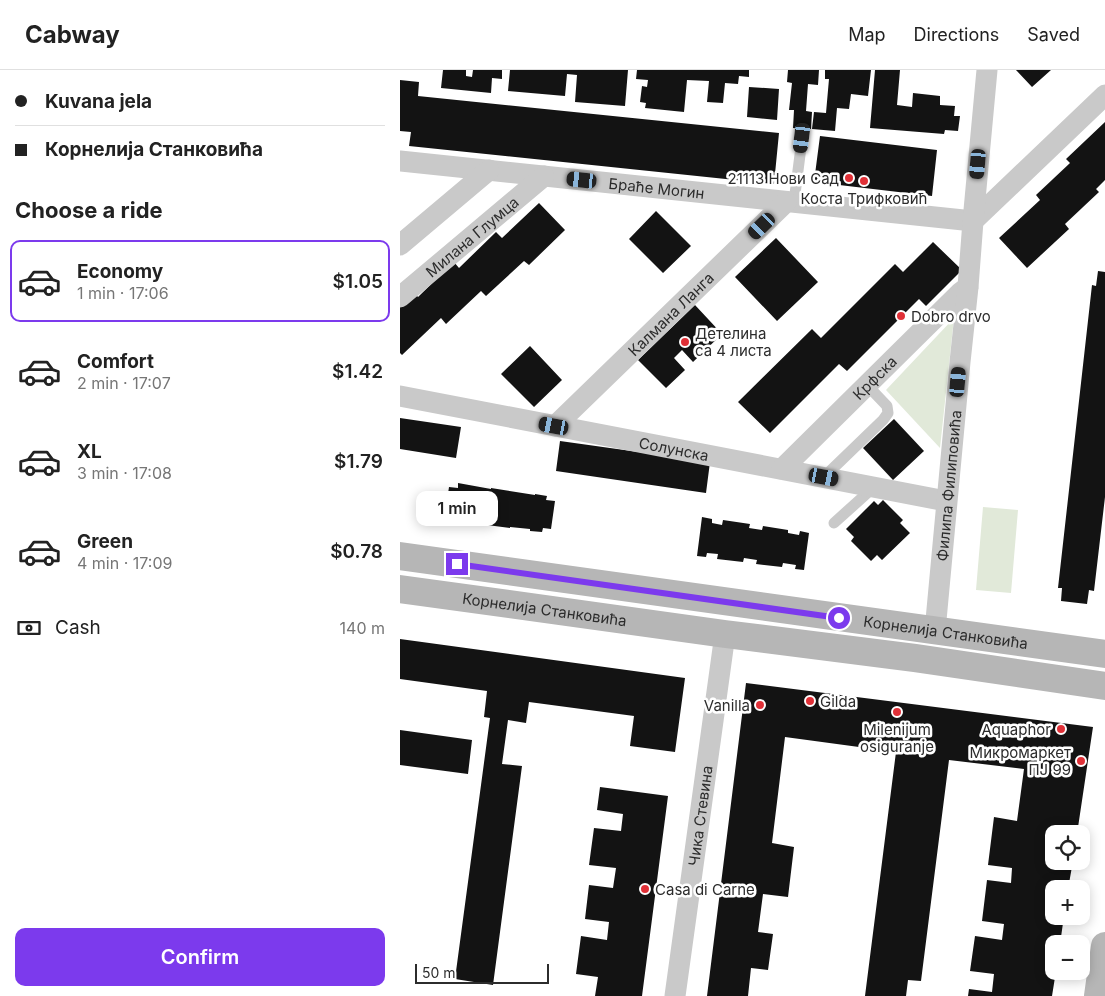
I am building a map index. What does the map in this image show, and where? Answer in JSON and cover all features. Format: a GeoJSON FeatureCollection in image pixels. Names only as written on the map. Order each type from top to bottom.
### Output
{"type":"FeatureCollection","features":[{"type":"Feature","properties":{"kind":"main road","name":"Корнелија Станковића"},"geometry":{"type":"LineString","coordinates":[[400,556],[1105,654]]}},
{"type":"Feature","properties":{"kind":"main road","name":"Корнелија Станковића"},"geometry":{"type":"LineString","coordinates":[[400,589],[915,658],[1105,686]]}},
{"type":"Feature","properties":{"kind":"main road"},"geometry":{"type":"LineString","coordinates":[[1098,996],[1105,946]]}},
{"type":"Feature","properties":{"kind":"street","name":"Филипа Филиповића"},"geometry":{"type":"LineString","coordinates":[[934,631],[987,70]]}},
{"type":"Feature","properties":{"kind":"street"},"geometry":{"type":"LineString","coordinates":[[973,221],[1105,95]]}},
{"type":"Feature","properties":{"kind":"street","name":"Браће Могин"},"geometry":{"type":"LineString","coordinates":[[400,161],[973,221]]}},
{"type":"Feature","properties":{"kind":"street"},"geometry":{"type":"LineString","coordinates":[[400,245],[489,170]]}},
{"type":"Feature","properties":{"kind":"street","name":"Милана Глумца"},"geometry":{"type":"LineString","coordinates":[[400,297],[544,176]]}},
{"type":"Feature","properties":{"kind":"street","name":"Калмана Ланга"},"geometry":{"type":"LineString","coordinates":[[554,426],[790,202]]}},
{"type":"Feature","properties":{"kind":"street","name":"Крфска"},"geometry":{"type":"LineString","coordinates":[[782,469],[968,287]]}},
{"type":"Feature","properties":{"kind":"street","name":"Солунска"},"geometry":{"type":"LineString","coordinates":[[400,396],[946,501]]}},
{"type":"Feature","properties":{"kind":"street","name":"Чика Стевина"},"geometry":{"type":"LineString","coordinates":[[675,996],[725,634]]}},
{"type":"Feature","properties":{"kind":"lane"},"geometry":{"type":"LineString","coordinates":[[790,202],[802,138]]}},
{"type":"Feature","properties":{"kind":"lane"},"geometry":{"type":"LineString","coordinates":[[824,477],[888,413],[887,406],[867,385]]}},
{"type":"Feature","properties":{"kind":"lane"},"geometry":{"type":"LineString","coordinates":[[834,524],[874,487]]}},
{"type":"Feature","properties":{"kind":"green space"},"geometry":{"type":"Polygon","coordinates":[[[954,318],[940,448],[886,390],[954,318]]]}},
{"type":"Feature","properties":{"kind":"green space"},"geometry":{"type":"Polygon","coordinates":[[[983,507],[1018,510],[1011,593],[976,590],[983,507]]]}},
{"type":"Feature","properties":{"kind":"building"},"geometry":{"type":"Polygon","coordinates":[[[443,70],[466,70],[466,76],[472,77],[473,70],[502,70],[502,79],[492,78],[491,93],[441,88],[443,70]]]}},
{"type":"Feature","properties":{"kind":"building"},"geometry":{"type":"Polygon","coordinates":[[[510,70],[628,70],[625,106],[575,102],[577,75],[567,74],[565,96],[508,91],[510,70]]]}},
{"type":"Feature","properties":{"kind":"building"},"geometry":{"type":"Polygon","coordinates":[[[637,70],[749,70],[749,77],[739,76],[738,84],[725,83],[723,103],[707,102],[709,81],[687,80],[684,112],[645,108],[646,103],[640,102],[642,86],[647,87],[648,80],[636,79],[637,70]]]}},
{"type":"Feature","properties":{"kind":"building"},"geometry":{"type":"Polygon","coordinates":[[[788,70],[819,70],[818,85],[808,84],[806,111],[812,112],[811,129],[793,128],[794,110],[789,110],[792,83],[787,82],[788,70]]]}},
{"type":"Feature","properties":{"kind":"building"},"geometry":{"type":"Polygon","coordinates":[[[825,70],[871,70],[868,96],[851,94],[849,109],[837,108],[835,131],[812,129],[814,112],[826,113],[829,79],[825,79],[825,70]]]}},
{"type":"Feature","properties":{"kind":"building"},"geometry":{"type":"Polygon","coordinates":[[[875,70],[900,70],[897,105],[912,107],[913,93],[940,96],[940,105],[955,106],[954,116],[960,116],[958,131],[945,130],[944,134],[870,128],[875,70]]]}},
{"type":"Feature","properties":{"kind":"building"},"geometry":{"type":"Polygon","coordinates":[[[1016,70],[1051,70],[1032,87],[1016,70]]]}},
{"type":"Feature","properties":{"kind":"building"},"geometry":{"type":"Polygon","coordinates":[[[400,80],[419,82],[418,96],[779,133],[774,184],[409,146],[411,132],[400,131],[400,80]]]}},
{"type":"Feature","properties":{"kind":"building"},"geometry":{"type":"Polygon","coordinates":[[[749,87],[779,89],[777,120],[747,117],[749,87]]]}},
{"type":"Feature","properties":{"kind":"building"},"geometry":{"type":"Polygon","coordinates":[[[1105,122],[1105,180],[1096,189],[1099,192],[1065,224],[1069,229],[1027,268],[999,238],[1040,200],[1036,195],[1070,163],[1066,159],[1105,122]]]}},
{"type":"Feature","properties":{"kind":"building"},"geometry":{"type":"Polygon","coordinates":[[[820,136],[937,150],[932,196],[814,182],[820,136]]]}},
{"type":"Feature","properties":{"kind":"building"},"geometry":{"type":"Polygon","coordinates":[[[539,203],[565,230],[529,265],[524,261],[486,296],[481,291],[446,324],[441,318],[402,355],[400,353],[400,302],[412,290],[418,297],[454,262],[459,268],[496,232],[502,238],[539,203]]]}},
{"type":"Feature","properties":{"kind":"building"},"geometry":{"type":"Polygon","coordinates":[[[656,211],[691,246],[663,273],[629,239],[656,211]]]}},
{"type":"Feature","properties":{"kind":"building"},"geometry":{"type":"Polygon","coordinates":[[[776,238],[818,282],[777,321],[735,277],[776,238]]]}},
{"type":"Feature","properties":{"kind":"building"},"geometry":{"type":"Polygon","coordinates":[[[933,242],[962,270],[926,306],[919,299],[847,371],[839,364],[770,433],[738,402],[812,329],[821,338],[895,264],[903,272],[933,242]]]}},
{"type":"Feature","properties":{"kind":"building"},"geometry":{"type":"Polygon","coordinates":[[[1098,271],[1105,272],[1105,497],[1094,591],[1089,590],[1087,604],[1061,601],[1062,588],[1058,588],[1092,285],[1096,286],[1098,271]]]}},
{"type":"Feature","properties":{"kind":"building","name":"Детелина са 4 листа"},"geometry":{"type":"Polygon","coordinates":[[[695,305],[722,334],[693,362],[682,350],[674,358],[685,370],[666,388],[638,360],[695,305]]]}},
{"type":"Feature","properties":{"kind":"building"},"geometry":{"type":"Polygon","coordinates":[[[530,346],[562,380],[534,407],[501,374],[530,346]]]}},
{"type":"Feature","properties":{"kind":"building"},"geometry":{"type":"Polygon","coordinates":[[[400,418],[461,427],[456,458],[400,449],[400,418]]]}},
{"type":"Feature","properties":{"kind":"building"},"geometry":{"type":"Polygon","coordinates":[[[894,419],[924,451],[893,480],[863,448],[894,419]]]}},
{"type":"Feature","properties":{"kind":"building"},"geometry":{"type":"Polygon","coordinates":[[[560,441],[710,462],[706,493],[556,471],[560,441]]]}},
{"type":"Feature","properties":{"kind":"building"},"geometry":{"type":"Polygon","coordinates":[[[458,483],[547,496],[546,500],[555,501],[551,529],[543,528],[542,532],[530,531],[530,529],[454,520],[454,515],[445,514],[449,487],[458,488],[458,483]]]}},
{"type":"Feature","properties":{"kind":"building"},"geometry":{"type":"Polygon","coordinates":[[[883,500],[903,520],[900,523],[910,533],[882,560],[877,555],[871,561],[851,541],[854,537],[846,529],[874,501],[878,505],[883,500]]]}},
{"type":"Feature","properties":{"kind":"building"},"geometry":{"type":"Polygon","coordinates":[[[702,517],[712,519],[712,523],[722,525],[723,520],[750,524],[749,528],[762,530],[763,526],[788,530],[788,533],[799,535],[800,531],[809,533],[804,570],[795,569],[796,565],[783,563],[782,567],[756,564],[757,560],[744,558],[743,562],[717,559],[718,554],[707,553],[706,557],[697,556],[702,517]]]}},
{"type":"Feature","properties":{"kind":"building"},"geometry":{"type":"Polygon","coordinates":[[[400,639],[685,678],[675,752],[630,746],[634,716],[529,702],[526,723],[508,720],[502,764],[522,766],[493,985],[455,979],[490,718],[484,717],[487,691],[400,679],[400,639]]]}},
{"type":"Feature","properties":{"kind":"building"},"geometry":{"type":"Polygon","coordinates":[[[746,683],[1093,727],[1078,825],[1045,825],[1045,870],[1071,870],[1070,880],[1045,880],[1045,925],[1063,925],[1061,935],[1045,935],[1045,980],[1055,980],[1052,996],[968,996],[969,989],[992,992],[994,974],[970,971],[975,936],[1002,940],[1004,924],[982,921],[987,880],[1011,883],[1012,868],[988,865],[994,817],[1017,821],[1024,769],[949,760],[921,981],[908,980],[906,996],[865,996],[896,752],[785,737],[772,843],[794,847],[788,897],[763,894],[758,932],[773,934],[768,970],[751,968],[748,996],[707,996],[746,683]]]}},
{"type":"Feature","properties":{"kind":"building"},"geometry":{"type":"Polygon","coordinates":[[[400,730],[472,740],[468,774],[400,765],[400,730]]]}},
{"type":"Feature","properties":{"kind":"building"},"geometry":{"type":"Polygon","coordinates":[[[600,787],[668,796],[642,996],[595,996],[598,977],[576,974],[581,936],[607,940],[609,922],[585,919],[589,885],[613,888],[616,868],[589,865],[594,828],[621,831],[623,814],[597,810],[600,787]]]}},
{"type":"Feature","properties":{"kind":"place","name":"21113 Нови Сад"},"geometry":{"type":"Point","coordinates":[849,178]}},
{"type":"Feature","properties":{"kind":"place","name":"Коста Трифковић"},"geometry":{"type":"Point","coordinates":[864,181]}},
{"type":"Feature","properties":{"kind":"place","name":"Dobro drvo"},"geometry":{"type":"Point","coordinates":[901,316]}},
{"type":"Feature","properties":{"kind":"place","name":"Детелина са 4 листа"},"geometry":{"type":"Point","coordinates":[685,342]}},
{"type":"Feature","properties":{"kind":"place","name":"Gilda"},"geometry":{"type":"Point","coordinates":[810,701]}},
{"type":"Feature","properties":{"kind":"place","name":"Vanilla"},"geometry":{"type":"Point","coordinates":[760,705]}},
{"type":"Feature","properties":{"kind":"place","name":"Milenijum osiguranje"},"geometry":{"type":"Point","coordinates":[897,712]}},
{"type":"Feature","properties":{"kind":"place","name":"Aquaphor"},"geometry":{"type":"Point","coordinates":[1061,729]}},
{"type":"Feature","properties":{"kind":"place","name":"Микромаркет ПЈ 99"},"geometry":{"type":"Point","coordinates":[1081,761]}},
{"type":"Feature","properties":{"kind":"place","name":"Casa di Carne"},"geometry":{"type":"Point","coordinates":[645,889]}},
{"type":"Feature","properties":{"kind":"route"},"geometry":{"type":"LineString","coordinates":[[457,564],[839,618]]}}]}
